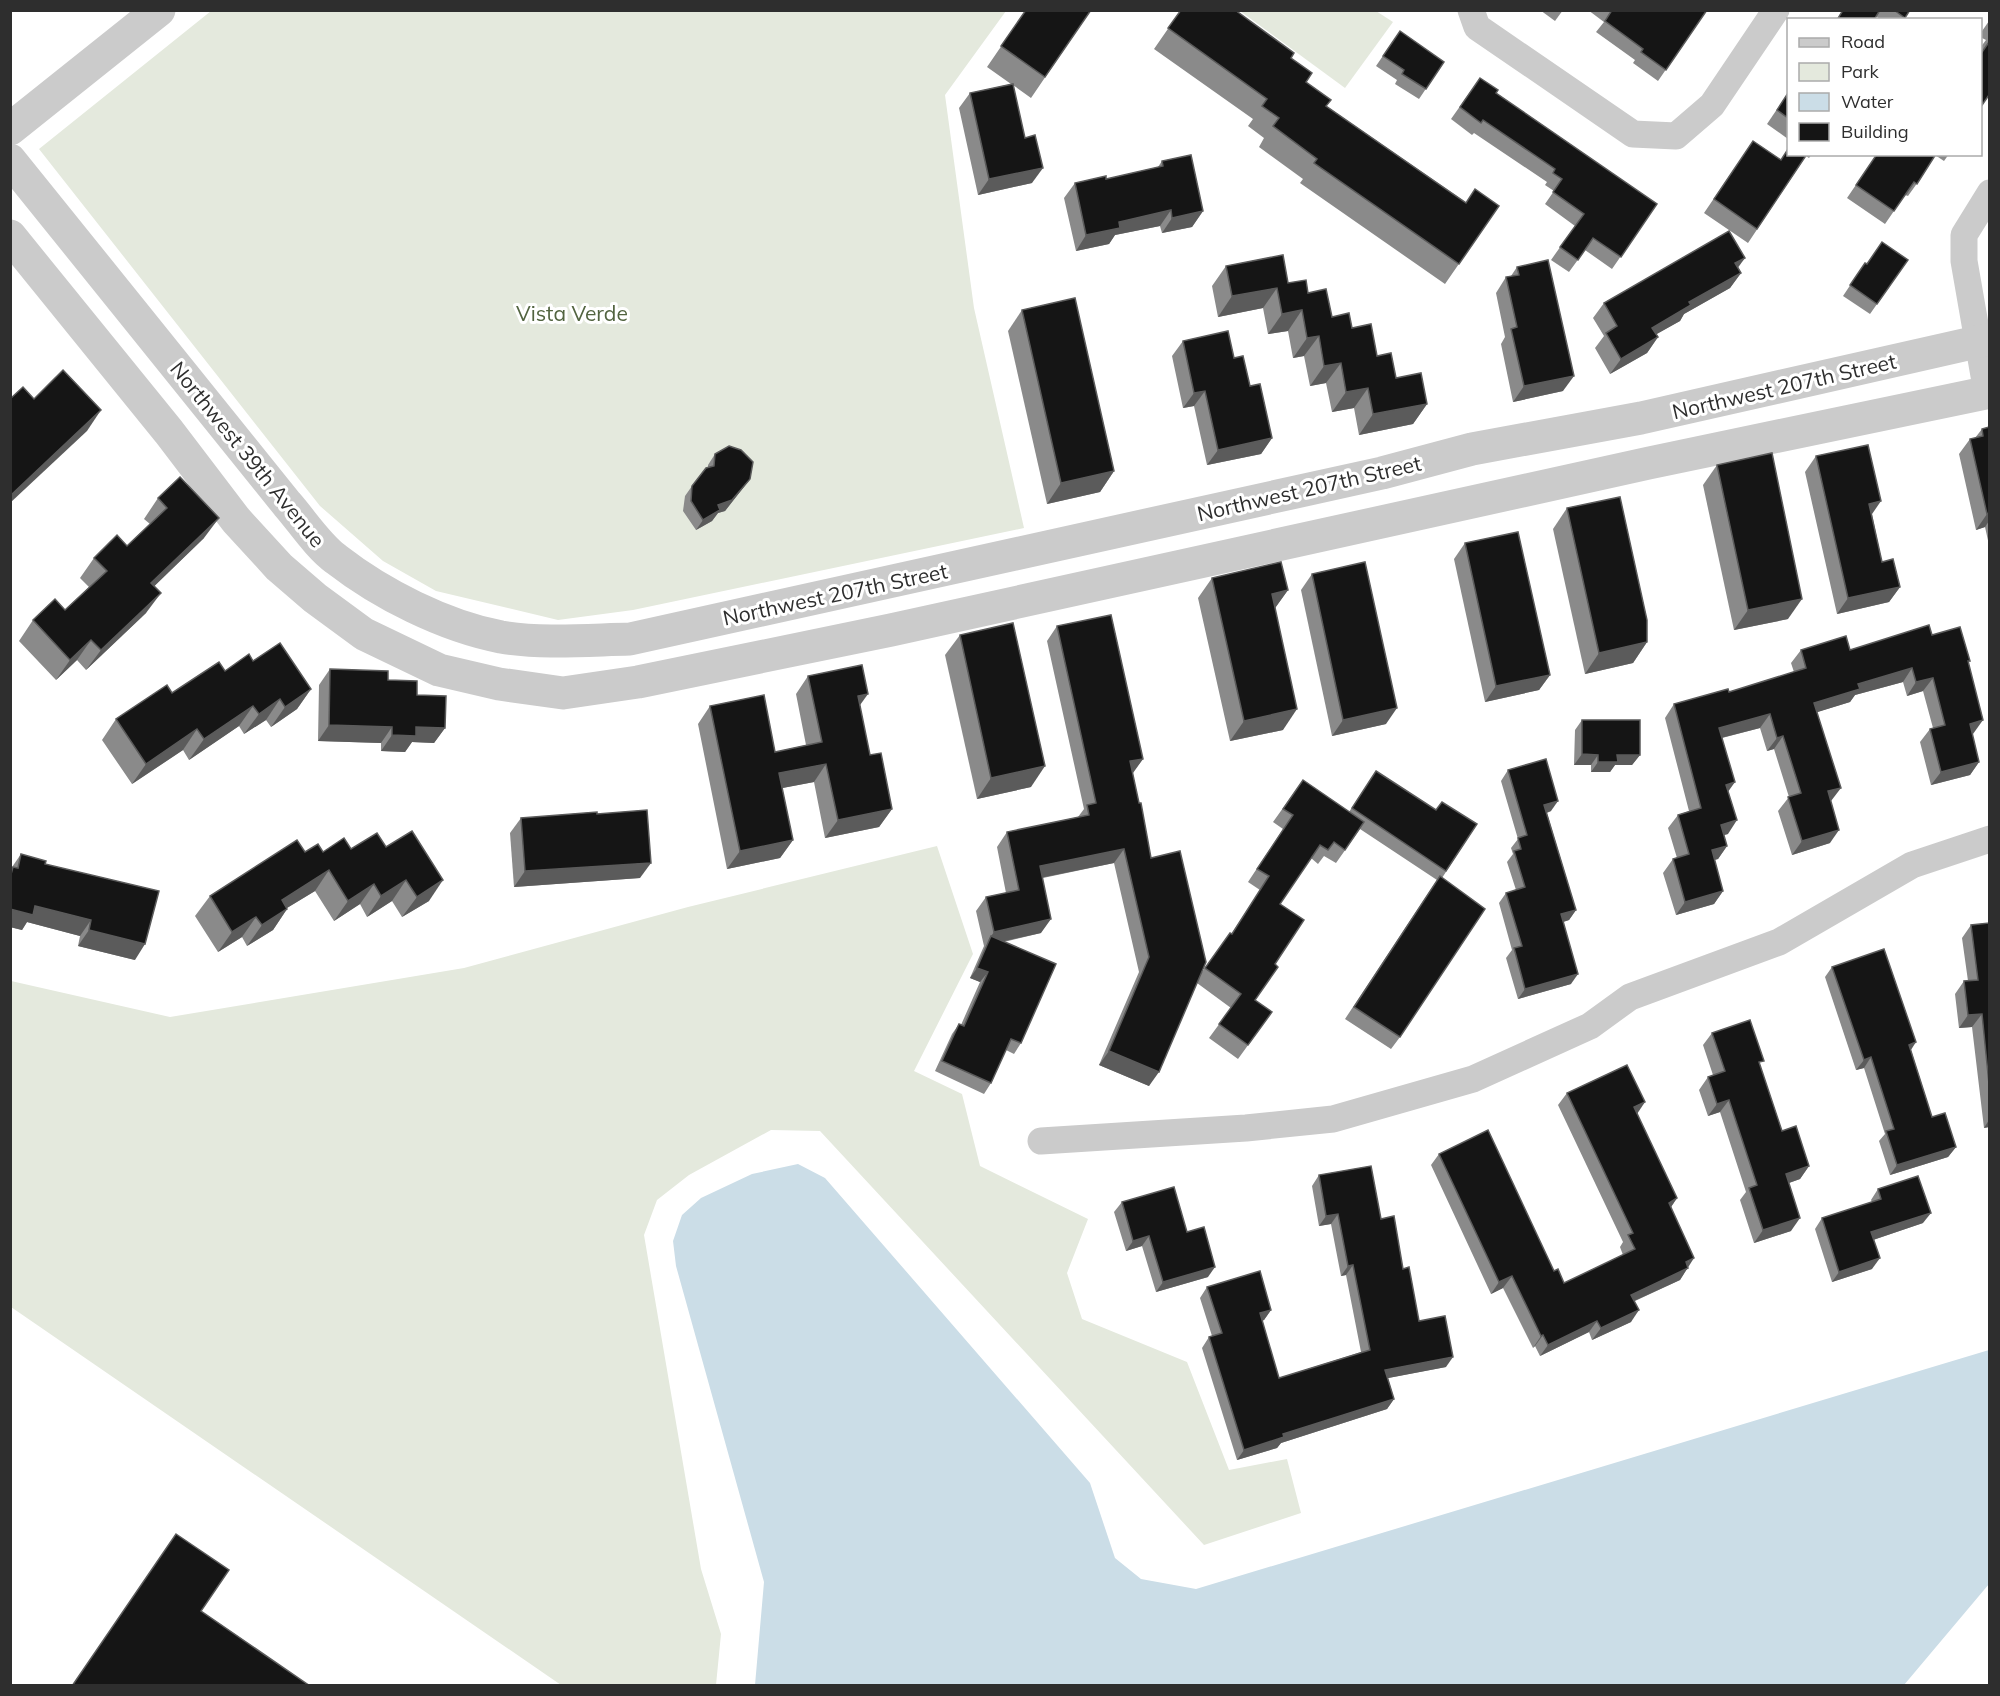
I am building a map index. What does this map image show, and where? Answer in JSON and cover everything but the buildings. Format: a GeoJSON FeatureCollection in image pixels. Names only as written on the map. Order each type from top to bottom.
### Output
{"type":"FeatureCollection","features":[{"type":"Feature","properties":{"kind":"street"},"geometry":{"type":"LineString","coordinates":[[10,129],[159,10]]}},
{"type":"Feature","properties":{"kind":"street"},"geometry":{"type":"LineString","coordinates":[[1471,10],[1477,27],[1633,134],[1676,136],[1712,105],[1776,10]]}},
{"type":"Feature","properties":{"kind":"street","name":"Northwest 39th Avenue"},"geometry":{"type":"LineString","coordinates":[[10,160],[286,504],[334,558],[392,597],[451,622],[501,636],[552,641],[630,639]]}},
{"type":"Feature","properties":{"kind":"street"},"geometry":{"type":"LineString","coordinates":[[10,236],[169,432],[237,520],[279,567],[315,598],[364,634],[439,670],[499,684],[563,693],[638,682],[902,627],[1649,463],[1988,392],[1983,341],[1964,261],[1965,235],[1989,193]]}},
{"type":"Feature","properties":{"kind":"street","name":"Northwest 207th Street"},"geometry":{"type":"LineString","coordinates":[[630,639],[1382,473],[1472,448],[1641,418],[1983,341]]}},
{"type":"Feature","properties":{"kind":"street"},"geometry":{"type":"LineString","coordinates":[[1041,1141],[1246,1128],[1333,1119],[1473,1079],[1590,1026],[1630,997],[1779,942],[1912,865],[1989,839]]}},
{"type":"Feature","properties":{"kind":"green space","name":"Vista Verde"},"geometry":{"type":"Polygon","coordinates":[[[211,11],[1006,11],[945,95],[974,308],[1024,528],[633,610],[558,620],[436,591],[383,561],[320,506],[39,149],[211,11]]]}},
{"type":"Feature","properties":{"kind":"green space"},"geometry":{"type":"Polygon","coordinates":[[[1240,11],[1376,11],[1393,22],[1345,88],[1240,11]]]}},
{"type":"Feature","properties":{"kind":"green space"},"geometry":{"type":"Polygon","coordinates":[[[937,846],[973,954],[914,1071],[962,1094],[980,1166],[1088,1219],[1067,1273],[1082,1319],[1187,1362],[1229,1470],[1287,1459],[1301,1513],[1204,1545],[820,1131],[771,1130],[689,1175],[657,1200],[644,1235],[701,1569],[721,1634],[716,1685],[561,1685],[11,1307],[11,981],[170,1017],[464,968],[688,907],[937,846]]]}},
{"type":"Feature","properties":{"kind":"water"},"geometry":{"type":"Polygon","coordinates":[[[798,1164],[825,1178],[1090,1483],[1115,1558],[1141,1579],[1196,1589],[1989,1350],[1989,1584],[1904,1685],[755,1685],[764,1582],[676,1266],[673,1241],[682,1215],[701,1198],[752,1174],[798,1164]]]}}]}
